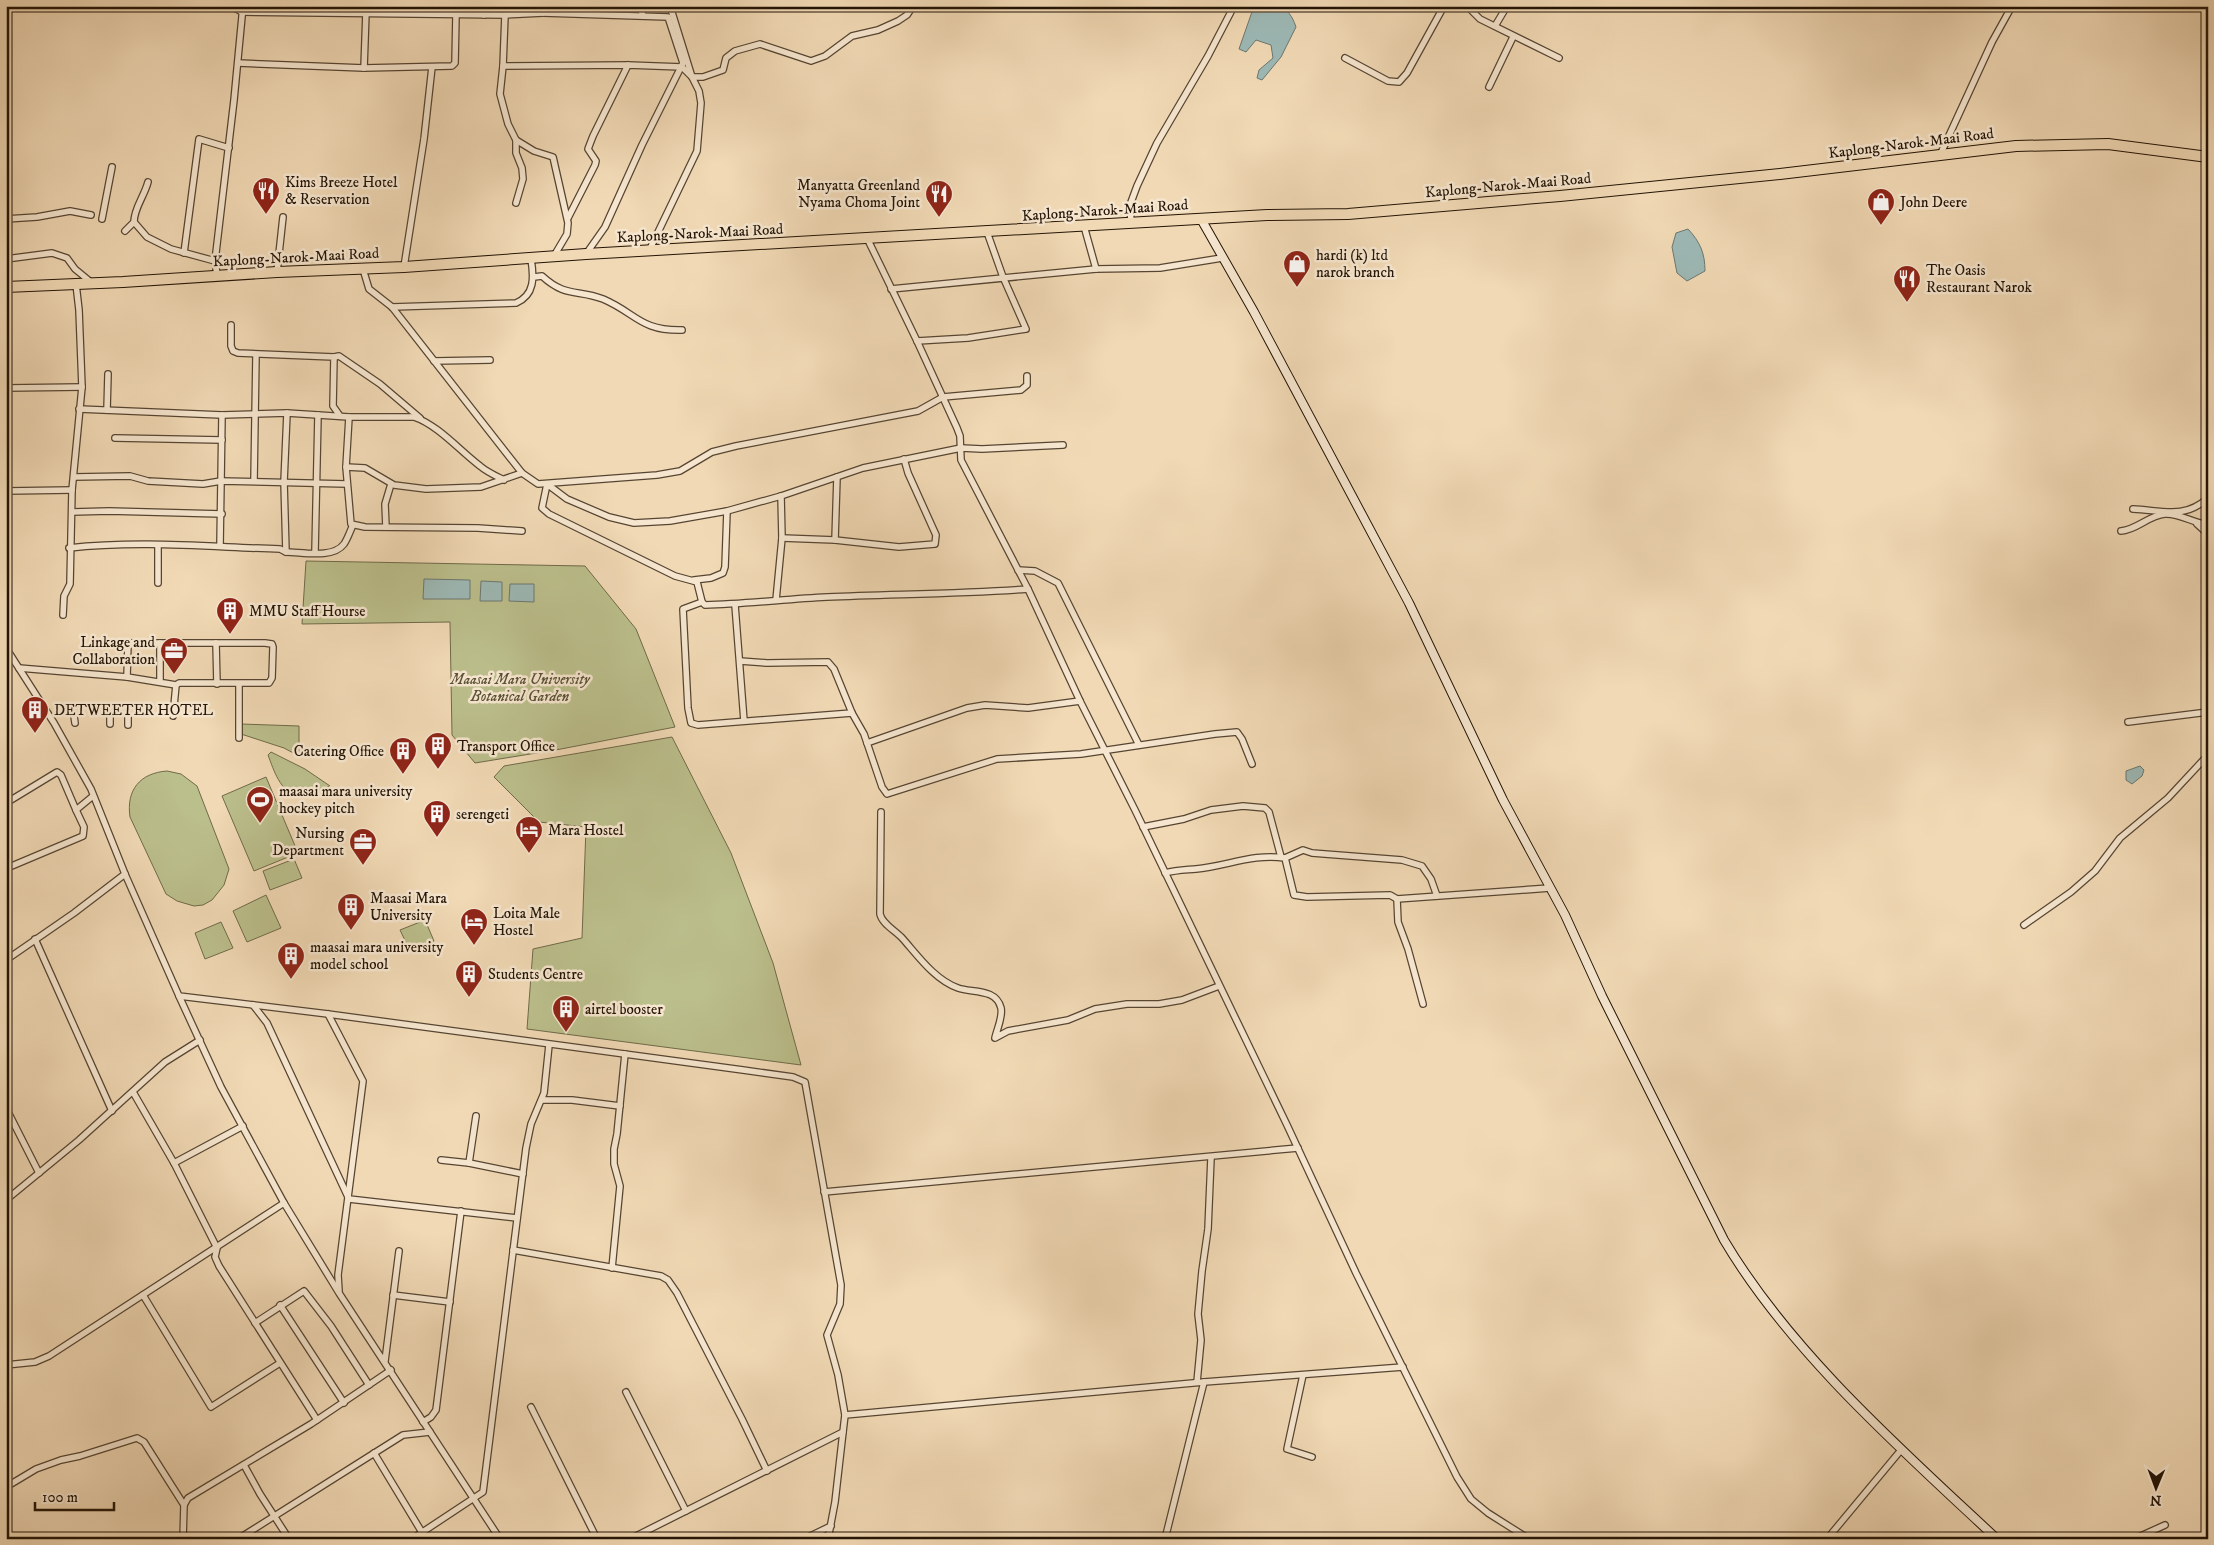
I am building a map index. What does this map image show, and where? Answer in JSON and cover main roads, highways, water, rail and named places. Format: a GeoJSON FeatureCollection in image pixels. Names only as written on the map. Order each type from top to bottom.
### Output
{"type":"FeatureCollection","features":[{"type":"Feature","properties":{"kind":"highway","name":"Kaplong-Narok-Maai Road"},"geometry":{"type":"LineString","coordinates":[[6,287],[92,284],[277,272],[404,268],[586,254],[1267,215],[1348,214],[1551,197],[1780,174],[1941,153],[2016,146],[2082,143],[2128,146],[2206,157]]}},
{"type":"Feature","properties":{"kind":"water"},"geometry":{"type":"Polygon","coordinates":[[[1254,6],[1275,6],[1285,10],[1293,19],[1296,27],[1281,57],[1262,80],[1257,78],[1259,70],[1273,58],[1271,45],[1256,40],[1246,52],[1239,49],[1254,6]]]}},
{"type":"Feature","properties":{"kind":"water"},"geometry":{"type":"Polygon","coordinates":[[[1688,229],[1701,248],[1705,271],[1687,281],[1677,273],[1672,247],[1676,233],[1688,229]]]}},
{"type":"Feature","properties":{"kind":"water"},"geometry":{"type":"Polygon","coordinates":[[[424,579],[470,580],[470,599],[423,599],[424,579]]]}},
{"type":"Feature","properties":{"kind":"water"},"geometry":{"type":"Polygon","coordinates":[[[481,581],[502,582],[502,601],[480,601],[481,581]]]}},
{"type":"Feature","properties":{"kind":"water"},"geometry":{"type":"Polygon","coordinates":[[[510,584],[534,584],[534,602],[509,601],[510,584]]]}},
{"type":"Feature","properties":{"kind":"water"},"geometry":{"type":"Polygon","coordinates":[[[2140,766],[2144,770],[2142,776],[2132,784],[2126,780],[2126,771],[2140,766]]]}},
{"type":"Feature","properties":{"kind":"place","name":"Kims Breeze Hotel & Reservation"},"geometry":{"type":"Point","coordinates":[266,215]}},
{"type":"Feature","properties":{"kind":"place","name":"Manyatta Greenland Nyama Choma Joint"},"geometry":{"type":"Point","coordinates":[939,218]}},
{"type":"Feature","properties":{"kind":"place","name":"John Deere"},"geometry":{"type":"Point","coordinates":[1881,226]}},
{"type":"Feature","properties":{"kind":"place","name":"hardi (k) ltd narok branch"},"geometry":{"type":"Point","coordinates":[1297,288]}},
{"type":"Feature","properties":{"kind":"place","name":"The Oasis Restaurant Narok"},"geometry":{"type":"Point","coordinates":[1907,303]}},
{"type":"Feature","properties":{"kind":"place","name":"MMU Staff Hourse"},"geometry":{"type":"Point","coordinates":[230,635]}},
{"type":"Feature","properties":{"kind":"place","name":"Linkage and Collaboration"},"geometry":{"type":"Point","coordinates":[174,675]}},
{"type":"Feature","properties":{"kind":"place","name":"DETWEETER HOTEL"},"geometry":{"type":"Point","coordinates":[35,734]}},
{"type":"Feature","properties":{"kind":"place","name":"Transport Office"},"geometry":{"type":"Point","coordinates":[438,770]}},
{"type":"Feature","properties":{"kind":"place","name":"Catering Office"},"geometry":{"type":"Point","coordinates":[403,775]}},
{"type":"Feature","properties":{"kind":"place","name":"maasai mara university hockey pitch"},"geometry":{"type":"Point","coordinates":[260,824]}},
{"type":"Feature","properties":{"kind":"place","name":"serengeti"},"geometry":{"type":"Point","coordinates":[437,838]}},
{"type":"Feature","properties":{"kind":"place","name":"Mara Hostel"},"geometry":{"type":"Point","coordinates":[529,854]}},
{"type":"Feature","properties":{"kind":"place","name":"Nursing Department"},"geometry":{"type":"Point","coordinates":[363,866]}},
{"type":"Feature","properties":{"kind":"place","name":"Maasai Mara University"},"geometry":{"type":"Point","coordinates":[351,931]}},
{"type":"Feature","properties":{"kind":"place","name":"Loita Male Hostel"},"geometry":{"type":"Point","coordinates":[474,946]}},
{"type":"Feature","properties":{"kind":"place","name":"maasai mara university model school"},"geometry":{"type":"Point","coordinates":[291,980]}},
{"type":"Feature","properties":{"kind":"place","name":"Students Centre"},"geometry":{"type":"Point","coordinates":[469,998]}},
{"type":"Feature","properties":{"kind":"place","name":"airtel booster"},"geometry":{"type":"Point","coordinates":[566,1033]}},
{"type":"Feature","properties":{"kind":"park label","name":"Maasai Mara University Botanical Garden"},"geometry":{"type":"Point","coordinates":[520,688]}}]}
